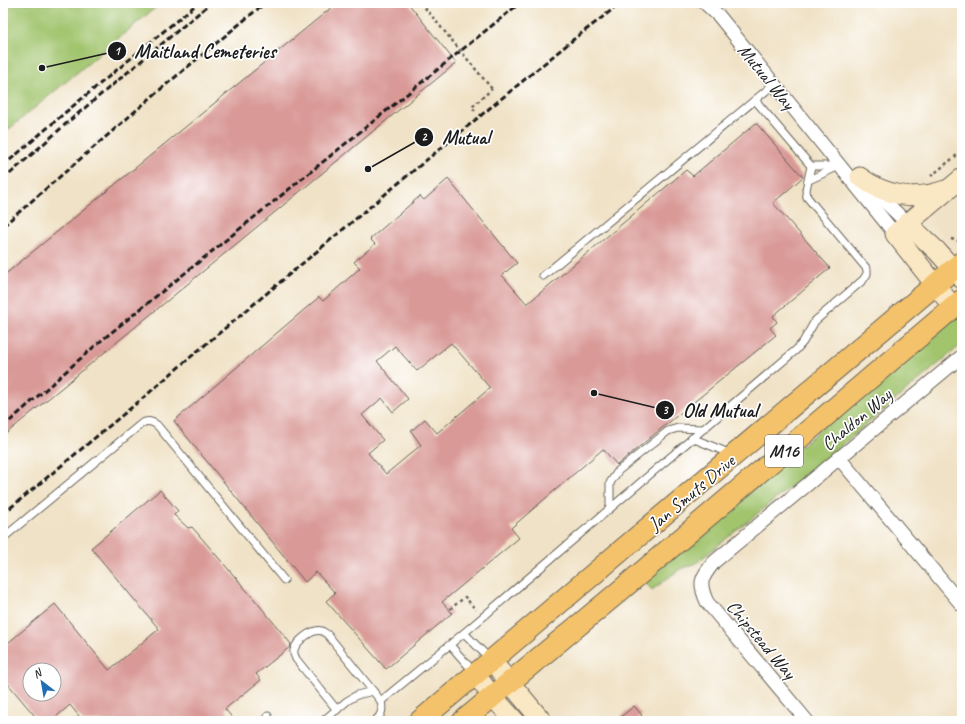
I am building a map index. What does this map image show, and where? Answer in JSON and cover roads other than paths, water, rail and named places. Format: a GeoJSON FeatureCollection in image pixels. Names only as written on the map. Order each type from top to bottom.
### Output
{"type":"FeatureCollection","features":[{"type":"Feature","properties":{"kind":"main road","name":"Jan Smuts Drive"},"geometry":{"type":"LineString","coordinates":[[420,721],[936,284],[959,270]]}},
{"type":"Feature","properties":{"kind":"main road","name":"Jan Smuts Drive"},"geometry":{"type":"LineString","coordinates":[[463,721],[492,696],[510,683],[958,303]]}},
{"type":"Feature","properties":{"kind":"street","name":"Mutual Way"},"geometry":{"type":"LineString","coordinates":[[705,3],[719,16],[839,166],[901,229],[959,270]]}},
{"type":"Feature","properties":{"kind":"street","name":"Mutual Way"},"geometry":{"type":"LineString","coordinates":[[827,151],[860,177],[901,229],[936,284],[958,303]]}},
{"type":"Feature","properties":{"kind":"street"},"geometry":{"type":"LineString","coordinates":[[860,177],[879,189],[901,196],[928,195],[956,184]]}},
{"type":"Feature","properties":{"kind":"street"},"geometry":{"type":"LineString","coordinates":[[901,229],[956,184]]}},
{"type":"Feature","properties":{"kind":"street","name":"Chaldon Way"},"geometry":{"type":"LineString","coordinates":[[703,576],[714,562],[962,356]]}},
{"type":"Feature","properties":{"kind":"street"},"geometry":{"type":"LineString","coordinates":[[839,458],[962,605]]}},
{"type":"Feature","properties":{"kind":"street","name":"Chipstead Way"},"geometry":{"type":"LineString","coordinates":[[703,576],[701,588],[707,602],[807,721]]}},
{"type":"Feature","properties":{"kind":"street"},"geometry":{"type":"LineString","coordinates":[[491,660],[542,721]]}},
{"type":"Feature","properties":{"kind":"street"},"geometry":{"type":"LineString","coordinates":[[475,674],[492,696],[515,721]]}},
{"type":"Feature","properties":{"kind":"lane"},"geometry":{"type":"LineString","coordinates":[[543,276],[774,85]]}},
{"type":"Feature","properties":{"kind":"lane"},"geometry":{"type":"LineString","coordinates":[[381,701],[464,633],[796,350],[803,342],[815,321],[863,280],[867,274],[867,269],[807,197],[806,190],[811,166],[755,100]]}},
{"type":"Feature","properties":{"kind":"lane"},"geometry":{"type":"LineString","coordinates":[[811,166],[839,166]]}},
{"type":"Feature","properties":{"kind":"lane"},"geometry":{"type":"LineString","coordinates":[[809,180],[839,166]]}},
{"type":"Feature","properties":{"kind":"lane"},"geometry":{"type":"LineString","coordinates":[[3,538],[140,424],[146,421],[157,425],[284,580]]}},
{"type":"Feature","properties":{"kind":"lane"},"geometry":{"type":"LineString","coordinates":[[610,508],[610,483],[618,471],[668,431],[678,428],[702,429]]}},
{"type":"Feature","properties":{"kind":"lane"},"geometry":{"type":"LineString","coordinates":[[692,438],[734,455]]}},
{"type":"Feature","properties":{"kind":"lane"},"geometry":{"type":"LineString","coordinates":[[337,710],[296,659],[294,654],[294,648],[298,643],[316,630],[327,634],[381,701],[383,710],[379,718],[375,721]]}},
{"type":"Feature","properties":{"kind":"lane"},"geometry":{"type":"LineString","coordinates":[[464,633],[491,660]]}},
{"type":"Feature","properties":{"kind":"lane"},"geometry":{"type":"LineString","coordinates":[[450,644],[475,674]]}},
{"type":"Feature","properties":{"kind":"lane"},"geometry":{"type":"LineString","coordinates":[[323,721],[347,701],[358,695],[373,691]]}},
{"type":"Feature","properties":{"kind":"railway"},"geometry":{"type":"LineString","coordinates":[[3,166],[198,3]]}},
{"type":"Feature","properties":{"kind":"railway"},"geometry":{"type":"LineString","coordinates":[[3,180],[69,121],[211,3]]}},
{"type":"Feature","properties":{"kind":"railway"},"geometry":{"type":"LineString","coordinates":[[3,226],[162,88],[265,3]]}},
{"type":"Feature","properties":{"kind":"railway"},"geometry":{"type":"LineString","coordinates":[[3,427],[97,344],[520,3]]}},
{"type":"Feature","properties":{"kind":"railway"},"geometry":{"type":"LineString","coordinates":[[3,514],[407,176],[574,39],[621,3]]}},
{"type":"Feature","properties":{"kind":"place","name":"Maitland Cemeteries"},"geometry":{"type":"Point","coordinates":[42,68]}},
{"type":"Feature","properties":{"kind":"place","name":"Mutual"},"geometry":{"type":"Point","coordinates":[368,169]}},
{"type":"Feature","properties":{"kind":"place","name":"Old Mutual"},"geometry":{"type":"Point","coordinates":[594,393]}}]}
